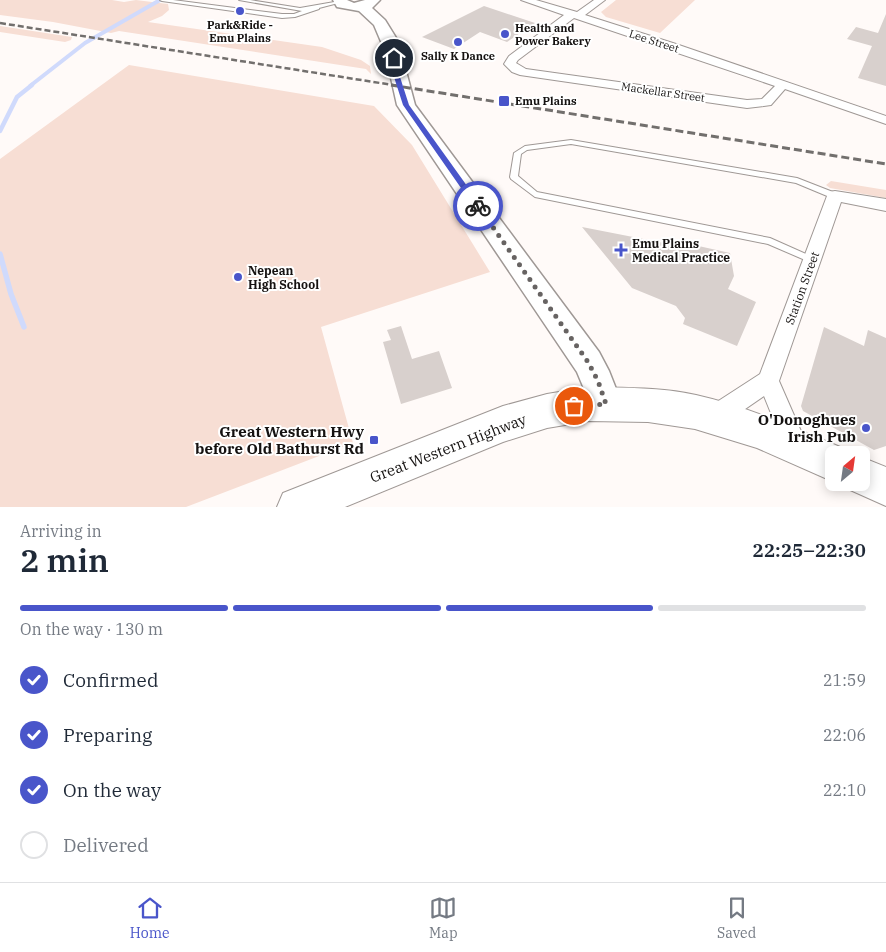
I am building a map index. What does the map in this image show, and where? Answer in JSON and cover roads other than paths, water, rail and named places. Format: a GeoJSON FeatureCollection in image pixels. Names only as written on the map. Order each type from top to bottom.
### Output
{"type":"FeatureCollection","features":[{"type":"Feature","properties":{"kind":"highway","name":"Great Western Highway"},"geometry":{"type":"LineString","coordinates":[[297,507],[503,424],[547,410],[589,404],[648,405],[695,412],[760,431],[825,460]]}},
{"type":"Feature","properties":{"kind":"highway"},"geometry":{"type":"LineString","coordinates":[[870,480],[886,487]]}},
{"type":"Feature","properties":{"kind":"main road"},"geometry":{"type":"LineString","coordinates":[[354,2],[380,24],[390,42],[397,77],[406,105],[588,362],[598,381],[606,404]]}},
{"type":"Feature","properties":{"kind":"street","name":"Lee Street"},"geometry":{"type":"LineString","coordinates":[[526,0],[782,85]]}},
{"type":"Feature","properties":{"kind":"street"},"geometry":{"type":"LineString","coordinates":[[575,15],[600,0]]}},
{"type":"Feature","properties":{"kind":"street","name":"Mackellar Street"},"geometry":{"type":"LineString","coordinates":[[575,15],[513,58],[510,64],[524,72],[747,104],[766,102],[782,85]]}},
{"type":"Feature","properties":{"kind":"street"},"geometry":{"type":"LineString","coordinates":[[782,85],[886,120]]}},
{"type":"Feature","properties":{"kind":"street"},"geometry":{"type":"LineString","coordinates":[[835,196],[886,205]]}},
{"type":"Feature","properties":{"kind":"street","name":"Station Street"},"geometry":{"type":"LineString","coordinates":[[768,381],[835,196]]}},
{"type":"Feature","properties":{"kind":"street"},"geometry":{"type":"LineString","coordinates":[[714,417],[768,381],[796,446]]}},
{"type":"Feature","properties":{"kind":"lane"},"geometry":{"type":"LineString","coordinates":[[162,0],[282,16],[295,15],[317,8]]}},
{"type":"Feature","properties":{"kind":"lane"},"geometry":{"type":"LineString","coordinates":[[208,0],[206,3],[209,6]]}},
{"type":"Feature","properties":{"kind":"lane"},"geometry":{"type":"LineString","coordinates":[[241,0],[300,10],[354,2]]}},
{"type":"Feature","properties":{"kind":"lane"},"geometry":{"type":"LineString","coordinates":[[812,260],[775,242],[535,194],[514,177],[518,153],[525,148],[571,142],[790,180],[804,183],[835,196]]}},
{"type":"Feature","properties":{"kind":"waterway"},"geometry":{"type":"LineString","coordinates":[[30,86],[85,43],[160,0]]}},
{"type":"Feature","properties":{"kind":"waterway"},"geometry":{"type":"LineString","coordinates":[[0,131],[17,97],[32,85]]}},
{"type":"Feature","properties":{"kind":"waterway"},"geometry":{"type":"LineString","coordinates":[[0,254],[11,294],[24,327]]}},
{"type":"Feature","properties":{"kind":"railway"},"geometry":{"type":"LineString","coordinates":[[0,23],[399,86]]}},
{"type":"Feature","properties":{"kind":"railway"},"geometry":{"type":"LineString","coordinates":[[391,85],[886,164]]}},
{"type":"Feature","properties":{"kind":"place","name":"Park&Ride - Emu Plains"},"geometry":{"type":"Point","coordinates":[240,11]}},
{"type":"Feature","properties":{"kind":"place","name":"Health and Power Bakery"},"geometry":{"type":"Point","coordinates":[505,34]}},
{"type":"Feature","properties":{"kind":"place","name":"Sally K Dance"},"geometry":{"type":"Point","coordinates":[458,42]}},
{"type":"Feature","properties":{"kind":"place","name":"Emu Plains"},"geometry":{"type":"Point","coordinates":[504,101]}},
{"type":"Feature","properties":{"kind":"place","name":"Emu Plains Medical Practice"},"geometry":{"type":"Point","coordinates":[621,250]}},
{"type":"Feature","properties":{"kind":"place","name":"Nepean High School"},"geometry":{"type":"Point","coordinates":[238,277]}},
{"type":"Feature","properties":{"kind":"place","name":"O'Donoghues Irish Pub"},"geometry":{"type":"Point","coordinates":[866,428]}},
{"type":"Feature","properties":{"kind":"place","name":"Great Western Hwy before Old Bathurst Rd"},"geometry":{"type":"Point","coordinates":[374,440]}}]}
